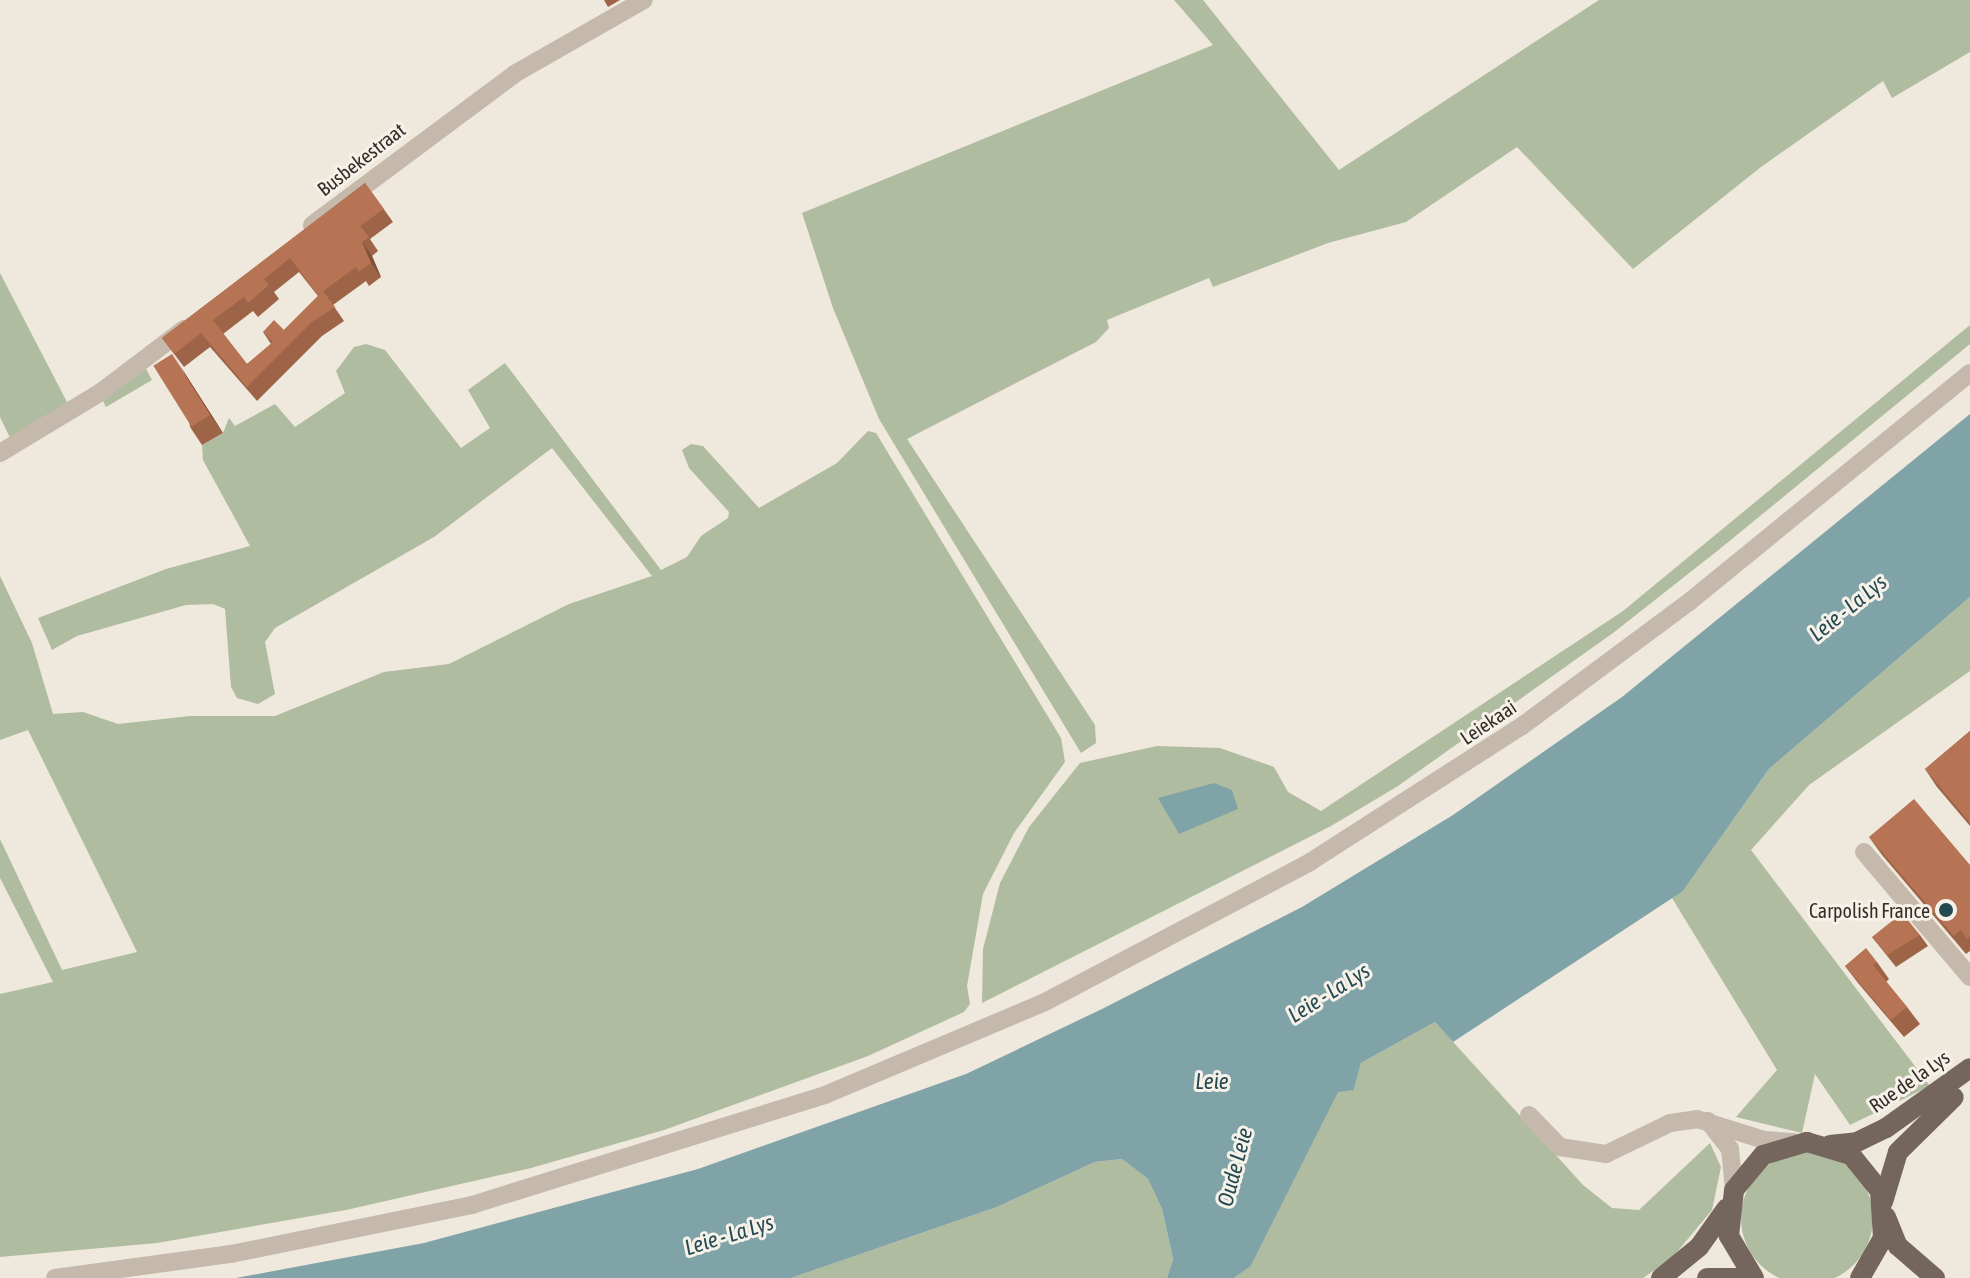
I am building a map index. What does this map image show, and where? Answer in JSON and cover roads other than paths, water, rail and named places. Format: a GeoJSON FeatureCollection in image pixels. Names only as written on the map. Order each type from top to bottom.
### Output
{"type":"FeatureCollection","features":[{"type":"Feature","properties":{"kind":"main road","name":"Rue de la Lys"},"geometry":{"type":"LineString","coordinates":[[1830,1145],[1857,1142],[1886,1128],[1970,1068]]}},
{"type":"Feature","properties":{"kind":"main road","name":"Rue de la Lys"},"geometry":{"type":"LineString","coordinates":[[1860,1278],[1880,1249],[1884,1208],[1898,1152],[1970,1085]]}},
{"type":"Feature","properties":{"kind":"main road"},"geometry":{"type":"LineString","coordinates":[[1661,1278],[1713,1232],[1732,1196],[1763,1155],[1795,1142],[1830,1145],[1868,1171],[1898,1246],[1935,1278]]}},
{"type":"Feature","properties":{"kind":"main road"},"geometry":{"type":"LineString","coordinates":[[1732,1196],[1733,1247],[1754,1278]]}},
{"type":"Feature","properties":{"kind":"main road"},"geometry":{"type":"LineString","coordinates":[[1707,1278],[1744,1278]]}},
{"type":"Feature","properties":{"kind":"street","name":"Busbekestraat"},"geometry":{"type":"LineString","coordinates":[[299,236],[516,73],[644,0]]}},
{"type":"Feature","properties":{"kind":"street"},"geometry":{"type":"LineString","coordinates":[[0,453],[101,392],[201,315]]}},
{"type":"Feature","properties":{"kind":"street","name":"Leiekaai"},"geometry":{"type":"LineString","coordinates":[[55,1278],[231,1254],[472,1205],[738,1125],[980,1031],[1238,904],[1383,819],[1497,743],[1689,602],[1970,373]]}},
{"type":"Feature","properties":{"kind":"street"},"geometry":{"type":"LineString","coordinates":[[1864,852],[1970,977]]}},
{"type":"Feature","properties":{"kind":"street"},"geometry":{"type":"LineString","coordinates":[[1529,1115],[1560,1147],[1606,1154],[1670,1123],[1708,1121],[1764,1140],[1795,1142]]}},
{"type":"Feature","properties":{"kind":"street"},"geometry":{"type":"LineString","coordinates":[[1708,1121],[1730,1149],[1732,1196]]}},
{"type":"Feature","properties":{"kind":"water","name":"Leie"},"geometry":{"type":"Polygon","coordinates":[[[1970,414],[1970,597],[1769,769],[1683,891],[1453,1042],[1435,1022],[1361,1063],[1354,1090],[1338,1092],[1251,1266],[1234,1278],[1167,1278],[1173,1259],[1162,1209],[1148,1179],[1122,1159],[1095,1162],[997,1207],[791,1278],[236,1278],[424,1243],[698,1169],[966,1074],[1102,1009],[1302,907],[1453,815],[1622,697],[1970,414]]]}},
{"type":"Feature","properties":{"kind":"water"},"geometry":{"type":"Polygon","coordinates":[[[1214,783],[1232,790],[1238,809],[1179,834],[1158,798],[1214,783]]]}},
{"type":"Feature","properties":{"kind":"place","name":"Carpolish France"},"geometry":{"type":"Point","coordinates":[1946,910]}},
{"type":"Feature","properties":{"kind":"water label","name":"Leie - La Lys"},"geometry":{"type":"Point","coordinates":[1848,608]}},
{"type":"Feature","properties":{"kind":"water label","name":"Leie - La Lys"},"geometry":{"type":"Point","coordinates":[1329,993]}},
{"type":"Feature","properties":{"kind":"water label","name":"Oude Leie"},"geometry":{"type":"Point","coordinates":[1235,1167]}},
{"type":"Feature","properties":{"kind":"water label","name":"Leie - La Lys"},"geometry":{"type":"Point","coordinates":[729,1235]}}]}
